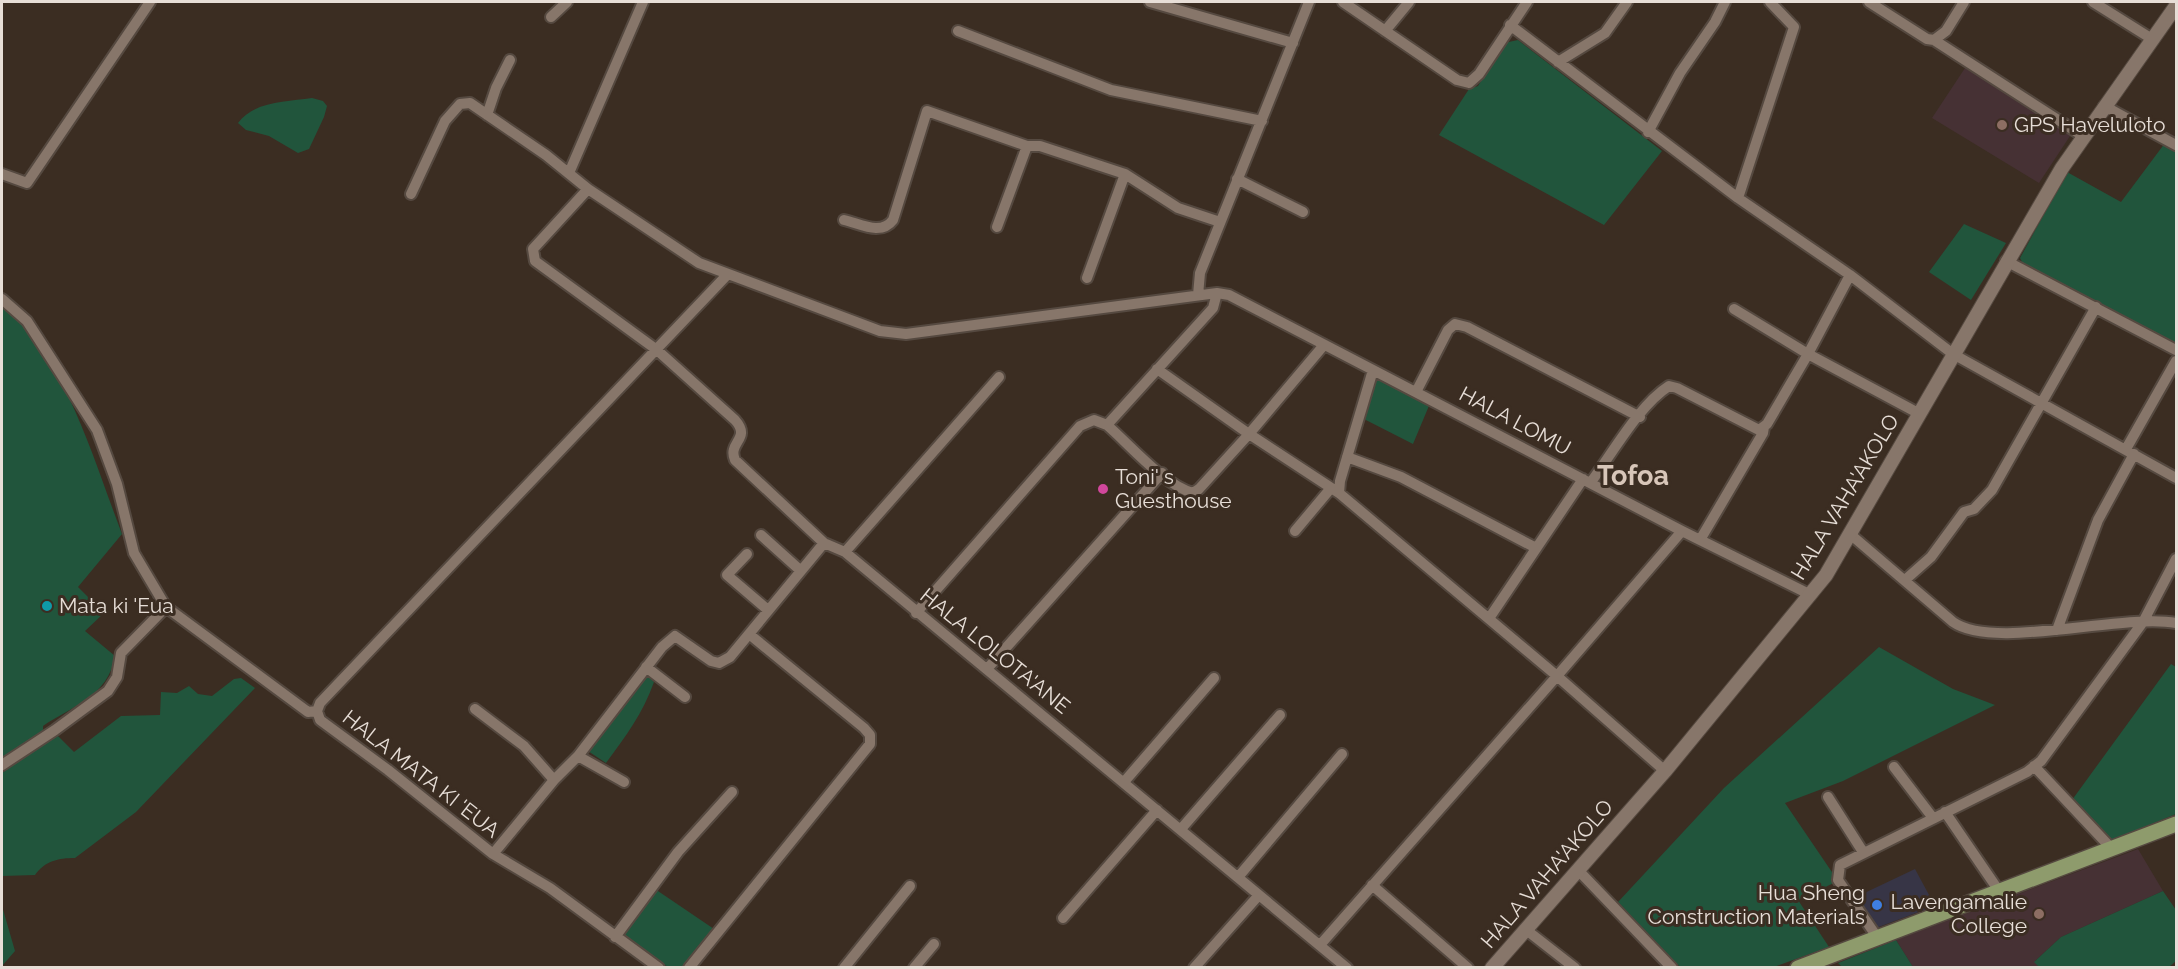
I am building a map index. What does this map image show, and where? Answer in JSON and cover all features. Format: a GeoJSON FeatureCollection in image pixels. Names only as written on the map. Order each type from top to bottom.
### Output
{"type":"FeatureCollection","features":[{"type":"Feature","properties":{"kind":"main road","name":"HALA VAHA'AKOLO"},"geometry":{"type":"LineString","coordinates":[[1492,968],[1665,771],[1812,595],[1850,534],[2006,261],[2083,136],[2176,6]]}},
{"type":"Feature","properties":{"kind":"main road"},"geometry":{"type":"LineString","coordinates":[[1798,968],[2176,824]]}},
{"type":"Feature","properties":{"kind":"street"},"geometry":{"type":"LineString","coordinates":[[2,174],[27,183],[150,2]]}},
{"type":"Feature","properties":{"kind":"street"},"geometry":{"type":"LineString","coordinates":[[551,17],[567,2]]}},
{"type":"Feature","properties":{"kind":"street"},"geometry":{"type":"LineString","coordinates":[[569,173],[643,2]]}},
{"type":"Feature","properties":{"kind":"street"},"geometry":{"type":"LineString","coordinates":[[1150,2],[1293,43]]}},
{"type":"Feature","properties":{"kind":"street"},"geometry":{"type":"LineString","coordinates":[[1197,295],[1200,273],[1309,2]]}},
{"type":"Feature","properties":{"kind":"street"},"geometry":{"type":"LineString","coordinates":[[1343,2],[1457,80],[1469,83],[1479,74],[1527,2]]}},
{"type":"Feature","properties":{"kind":"street"},"geometry":{"type":"LineString","coordinates":[[1385,30],[1409,2]]}},
{"type":"Feature","properties":{"kind":"street"},"geometry":{"type":"LineString","coordinates":[[1558,62],[1605,33],[1627,2]]}},
{"type":"Feature","properties":{"kind":"street"},"geometry":{"type":"LineString","coordinates":[[1648,132],[1680,72],[1706,37],[1725,2]]}},
{"type":"Feature","properties":{"kind":"street"},"geometry":{"type":"LineString","coordinates":[[1738,198],[1794,27],[1770,2]]}},
{"type":"Feature","properties":{"kind":"street"},"geometry":{"type":"LineString","coordinates":[[1869,2],[1927,39],[1934,40],[2083,136]]}},
{"type":"Feature","properties":{"kind":"street"},"geometry":{"type":"LineString","coordinates":[[1934,40],[1946,31],[1964,2]]}},
{"type":"Feature","properties":{"kind":"street"},"geometry":{"type":"LineString","coordinates":[[2093,2],[2152,39]]}},
{"type":"Feature","properties":{"kind":"street"},"geometry":{"type":"LineString","coordinates":[[1510,25],[1648,132],[1738,198],[1850,275],[1953,354],[2176,478]]}},
{"type":"Feature","properties":{"kind":"street"},"geometry":{"type":"LineString","coordinates":[[958,32],[1112,90],[1262,121]]}},
{"type":"Feature","properties":{"kind":"street"},"geometry":{"type":"LineString","coordinates":[[487,115],[510,60]]}},
{"type":"Feature","properties":{"kind":"street","name":"HALA LOMU"},"geometry":{"type":"LineString","coordinates":[[411,194],[445,121],[459,104],[470,103],[588,189],[699,263],[880,331],[906,334],[1197,295],[1217,293],[1229,295],[1682,531],[1812,595]]}},
{"type":"Feature","properties":{"kind":"street"},"geometry":{"type":"LineString","coordinates":[[2104,106],[2176,145]]}},
{"type":"Feature","properties":{"kind":"street"},"geometry":{"type":"LineString","coordinates":[[844,220],[881,230],[888,227],[893,220],[927,111],[1027,146],[1040,146],[1125,174],[1178,208],[1220,222]]}},
{"type":"Feature","properties":{"kind":"street"},"geometry":{"type":"LineString","coordinates":[[997,227],[1027,146]]}},
{"type":"Feature","properties":{"kind":"street"},"geometry":{"type":"LineString","coordinates":[[1088,278],[1125,174]]}},
{"type":"Feature","properties":{"kind":"street"},"geometry":{"type":"LineString","coordinates":[[1237,178],[1303,212]]}},
{"type":"Feature","properties":{"kind":"street"},"geometry":{"type":"LineString","coordinates":[[588,189],[533,249],[536,261],[657,350]]}},
{"type":"Feature","properties":{"kind":"street"},"geometry":{"type":"LineString","coordinates":[[2006,261],[2176,350]]}},
{"type":"Feature","properties":{"kind":"street"},"geometry":{"type":"LineString","coordinates":[[316,711],[321,703],[728,275]]}},
{"type":"Feature","properties":{"kind":"street"},"geometry":{"type":"LineString","coordinates":[[1700,540],[1763,434],[1764,427],[1808,354],[1850,275]]}},
{"type":"Feature","properties":{"kind":"street"},"geometry":{"type":"LineString","coordinates":[[1107,425],[1213,308],[1217,293]]}},
{"type":"Feature","properties":{"kind":"street"},"geometry":{"type":"LineString","coordinates":[[2,299],[27,321],[97,430],[117,484],[134,553],[166,607],[121,653],[117,677],[108,691],[2,765]]}},
{"type":"Feature","properties":{"kind":"street"},"geometry":{"type":"LineString","coordinates":[[1905,580],[1931,557],[1964,512],[1974,508],[1992,490],[2096,307]]}},
{"type":"Feature","properties":{"kind":"street"},"geometry":{"type":"LineString","coordinates":[[1734,309],[1808,354],[1918,413]]}},
{"type":"Feature","properties":{"kind":"street"},"geometry":{"type":"LineString","coordinates":[[1416,392],[1448,330],[1455,324],[1467,327],[1640,417]]}},
{"type":"Feature","properties":{"kind":"street"},"geometry":{"type":"LineString","coordinates":[[916,613],[1080,426],[1094,420],[1107,425],[1162,473],[1185,490],[1193,493],[1249,434],[1324,345]]}},
{"type":"Feature","properties":{"kind":"street","name":"HALA LOLOTA'ANE"},"geometry":{"type":"LineString","coordinates":[[657,350],[741,427],[742,436],[732,454],[735,460],[824,543],[845,552],[916,613],[1239,876],[1347,968]]}},
{"type":"Feature","properties":{"kind":"street"},"geometry":{"type":"LineString","coordinates":[[2057,630],[2098,520],[2176,361]]}},
{"type":"Feature","properties":{"kind":"street"},"geometry":{"type":"LineString","coordinates":[[1157,369],[1249,434],[1335,490],[1490,617],[1665,771]]}},
{"type":"Feature","properties":{"kind":"street"},"geometry":{"type":"LineString","coordinates":[[1295,531],[1335,490],[1373,370]]}},
{"type":"Feature","properties":{"kind":"street"},"geometry":{"type":"LineString","coordinates":[[845,552],[999,377]]}},
{"type":"Feature","properties":{"kind":"street"},"geometry":{"type":"LineString","coordinates":[[1490,617],[1536,548],[1660,391],[1669,386],[1677,388],[1753,429],[1764,427]]}},
{"type":"Feature","properties":{"kind":"street"},"geometry":{"type":"LineString","coordinates":[[1347,457],[1401,477],[1536,548]]}},
{"type":"Feature","properties":{"kind":"street"},"geometry":{"type":"LineString","coordinates":[[987,669],[1162,473]]}},
{"type":"Feature","properties":{"kind":"street"},"geometry":{"type":"LineString","coordinates":[[1320,945],[1682,531]]}},
{"type":"Feature","properties":{"kind":"street"},"geometry":{"type":"LineString","coordinates":[[1850,534],[1953,622],[1970,632],[2057,630],[2143,622],[2176,623]]}},
{"type":"Feature","properties":{"kind":"street"},"geometry":{"type":"LineString","coordinates":[[761,536],[801,571]]}},
{"type":"Feature","properties":{"kind":"street"},"geometry":{"type":"LineString","coordinates":[[493,854],[554,780],[578,756],[646,667],[675,636],[711,661],[719,663],[730,657],[824,543]]}},
{"type":"Feature","properties":{"kind":"street"},"geometry":{"type":"LineString","coordinates":[[747,554],[727,575],[768,610]]}},
{"type":"Feature","properties":{"kind":"street"},"geometry":{"type":"LineString","coordinates":[[1877,937],[1838,875],[1843,862],[2034,766],[2143,622],[2176,559]]}},
{"type":"Feature","properties":{"kind":"street","name":"HALA MATA KI 'EUA"},"geometry":{"type":"LineString","coordinates":[[166,607],[308,712],[316,711],[320,720],[388,770],[493,854],[550,888],[659,968]]}},
{"type":"Feature","properties":{"kind":"street"},"geometry":{"type":"LineString","coordinates":[[689,968],[870,744],[870,735],[864,728],[749,634]]}},
{"type":"Feature","properties":{"kind":"street"},"geometry":{"type":"LineString","coordinates":[[646,667],[685,697]]}},
{"type":"Feature","properties":{"kind":"street"},"geometry":{"type":"LineString","coordinates":[[1124,782],[1214,678]]}},
{"type":"Feature","properties":{"kind":"street"},"geometry":{"type":"LineString","coordinates":[[475,709],[524,746],[554,780]]}},
{"type":"Feature","properties":{"kind":"street"},"geometry":{"type":"LineString","coordinates":[[1181,829],[1281,715]]}},
{"type":"Feature","properties":{"kind":"street"},"geometry":{"type":"LineString","coordinates":[[1239,876],[1342,754]]}},
{"type":"Feature","properties":{"kind":"street"},"geometry":{"type":"LineString","coordinates":[[578,756],[624,782]]}},
{"type":"Feature","properties":{"kind":"street"},"geometry":{"type":"LineString","coordinates":[[2034,766],[2112,849]]}},
{"type":"Feature","properties":{"kind":"street"},"geometry":{"type":"LineString","coordinates":[[1894,767],[1933,818]]}},
{"type":"Feature","properties":{"kind":"street"},"geometry":{"type":"LineString","coordinates":[[615,937],[678,852],[732,792]]}},
{"type":"Feature","properties":{"kind":"street"},"geometry":{"type":"LineString","coordinates":[[1828,797],[1863,852]]}},
{"type":"Feature","properties":{"kind":"street"},"geometry":{"type":"LineString","coordinates":[[1063,918],[1157,810]]}},
{"type":"Feature","properties":{"kind":"street"},"geometry":{"type":"LineString","coordinates":[[1945,812],[1999,891]]}},
{"type":"Feature","properties":{"kind":"street"},"geometry":{"type":"LineString","coordinates":[[1578,870],[1672,968]]}},
{"type":"Feature","properties":{"kind":"street"},"geometry":{"type":"LineString","coordinates":[[1372,885],[1468,968]]}},
{"type":"Feature","properties":{"kind":"street"},"geometry":{"type":"LineString","coordinates":[[844,968],[910,886]]}},
{"type":"Feature","properties":{"kind":"street"},"geometry":{"type":"LineString","coordinates":[[1194,968],[1259,895]]}},
{"type":"Feature","properties":{"kind":"street"},"geometry":{"type":"LineString","coordinates":[[1525,929],[1575,968]]}},
{"type":"Feature","properties":{"kind":"street"},"geometry":{"type":"LineString","coordinates":[[914,968],[934,944]]}},
{"type":"Feature","properties":{"kind":"shaded area","name":"GPS Haveluloto"},"geometry":{"type":"Polygon","coordinates":[[[1965,68],[2072,133],[2039,183],[1932,118],[1965,68]]]}},
{"type":"Feature","properties":{"kind":"shaded area","name":"Lavengamalie College"},"geometry":{"type":"Polygon","coordinates":[[[2138,849],[2163,891],[2061,937],[2035,961],[2040,967],[1913,967],[1896,940],[2138,849]]]}},
{"type":"Feature","properties":{"kind":"shaded area"},"geometry":{"type":"Polygon","coordinates":[[[1915,869],[1935,906],[1876,928],[1856,897],[1915,869]]]}},
{"type":"Feature","properties":{"kind":"green space"},"geometry":{"type":"Polygon","coordinates":[[[1518,40],[1662,151],[1604,225],[1439,135],[1469,89],[1478,86],[1504,43],[1518,40]]]}},
{"type":"Feature","properties":{"kind":"green space"},"geometry":{"type":"Polygon","coordinates":[[[312,98],[323,101],[327,106],[309,149],[298,153],[269,136],[246,130],[238,123],[253,110],[262,106],[312,98]]]}},
{"type":"Feature","properties":{"kind":"green space"},"geometry":{"type":"Polygon","coordinates":[[[2165,143],[2176,150],[2176,345],[2023,264],[2020,258],[2067,172],[2121,202],[2165,143]]]}},
{"type":"Feature","properties":{"kind":"green space"},"geometry":{"type":"Polygon","coordinates":[[[1964,224],[2006,243],[1971,300],[1929,272],[1964,224]]]}},
{"type":"Feature","properties":{"kind":"green space"},"geometry":{"type":"Polygon","coordinates":[[[2,303],[25,327],[61,382],[88,441],[122,534],[78,587],[104,613],[85,631],[115,656],[111,670],[97,691],[43,726],[43,733],[2,759],[2,303]]]}},
{"type":"Feature","properties":{"kind":"green space"},"geometry":{"type":"Polygon","coordinates":[[[1374,374],[1431,401],[1413,444],[1360,417],[1374,374]]]}},
{"type":"Feature","properties":{"kind":"green space"},"geometry":{"type":"Polygon","coordinates":[[[1879,647],[1953,689],[1995,705],[1843,781],[1785,803],[1838,881],[1798,900],[1829,947],[1774,967],[1680,967],[1618,902],[1724,788],[1879,647]]]}},
{"type":"Feature","properties":{"kind":"green space"},"geometry":{"type":"Polygon","coordinates":[[[2171,664],[2176,667],[2176,814],[2113,840],[2106,837],[2072,800],[2171,664]]]}},
{"type":"Feature","properties":{"kind":"green space"},"geometry":{"type":"Polygon","coordinates":[[[646,674],[654,682],[650,693],[633,724],[606,763],[588,751],[646,674]]]}},
{"type":"Feature","properties":{"kind":"green space"},"geometry":{"type":"Polygon","coordinates":[[[241,678],[255,688],[136,812],[75,858],[52,861],[43,866],[35,875],[2,876],[2,773],[57,735],[74,752],[121,716],[160,715],[161,692],[177,693],[189,686],[198,694],[212,696],[234,679],[241,678]]]}},
{"type":"Feature","properties":{"kind":"green space"},"geometry":{"type":"Polygon","coordinates":[[[655,889],[714,929],[683,968],[668,967],[623,937],[623,932],[655,889]]]}},
{"type":"Feature","properties":{"kind":"green space"},"geometry":{"type":"Polygon","coordinates":[[[2163,891],[2176,910],[2176,961],[2169,967],[2040,968],[2034,962],[2061,937],[2163,891]]]}},
{"type":"Feature","properties":{"kind":"green space"},"geometry":{"type":"Polygon","coordinates":[[[2,906],[15,951],[2,966],[2,906]]]}},
{"type":"Feature","properties":{"kind":"green space"},"geometry":{"type":"Polygon","coordinates":[[[1896,940],[1913,967],[1842,967],[1838,963],[1896,940]]]}},
{"type":"Feature","properties":{"kind":"place","name":"GPS Haveluloto"},"geometry":{"type":"Point","coordinates":[2002,125]}},
{"type":"Feature","properties":{"kind":"place","name":"Toni' s Guesthouse"},"geometry":{"type":"Point","coordinates":[1103,489]}},
{"type":"Feature","properties":{"kind":"place","name":"Mata ki 'Eua"},"geometry":{"type":"Point","coordinates":[47,606]}},
{"type":"Feature","properties":{"kind":"place","name":"Hua Sheng Construction Materials"},"geometry":{"type":"Point","coordinates":[1877,905]}},
{"type":"Feature","properties":{"kind":"place","name":"Lavengamalie College"},"geometry":{"type":"Point","coordinates":[2039,914]}},
{"type":"Feature","properties":{"kind":"district","name":"Tofoa"},"geometry":{"type":"Point","coordinates":[1633,476]}}]}
